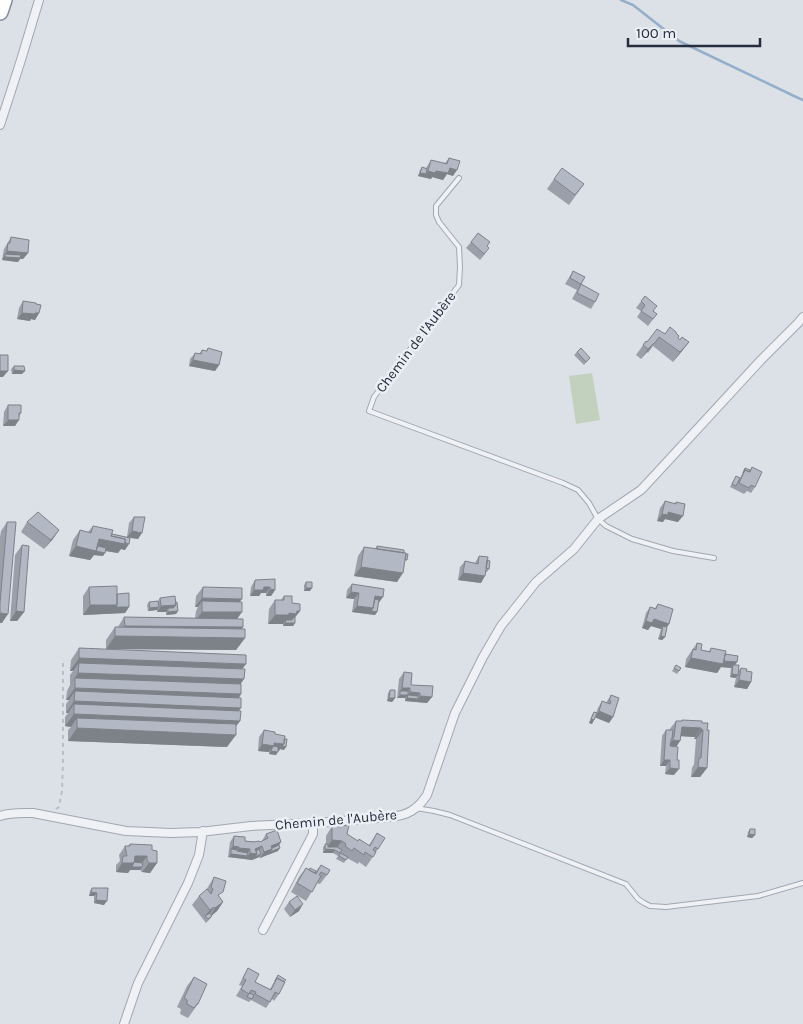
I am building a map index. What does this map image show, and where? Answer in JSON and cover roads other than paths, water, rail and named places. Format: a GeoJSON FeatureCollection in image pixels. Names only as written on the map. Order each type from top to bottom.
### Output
{"type":"FeatureCollection","features":[{"type":"Feature","properties":{"kind":"highway"},"geometry":{"type":"LineString","coordinates":[[0,12],[4,0]]}},
{"type":"Feature","properties":{"kind":"street"},"geometry":{"type":"LineString","coordinates":[[0,125],[39,0]]}},
{"type":"Feature","properties":{"kind":"street","name":"Chemin de l'Aubère"},"geometry":{"type":"LineString","coordinates":[[0,816],[33,813],[126,830],[171,833],[400,816],[416,808],[426,795],[456,713],[483,657],[501,626],[536,582],[574,549],[598,519],[641,490],[803,317]]}},
{"type":"Feature","properties":{"kind":"street"},"geometry":{"type":"LineString","coordinates":[[263,930],[313,834],[313,823]]}},
{"type":"Feature","properties":{"kind":"street"},"geometry":{"type":"LineString","coordinates":[[124,1024],[138,983],[188,883],[199,855],[203,831]]}},
{"type":"Feature","properties":{"kind":"lane","name":"Chemin de l'Aubère"},"geometry":{"type":"LineString","coordinates":[[459,178],[436,206],[436,215],[458,247],[459,285],[374,397],[369,411],[563,482],[578,490],[589,503],[598,519]]}},
{"type":"Feature","properties":{"kind":"lane"},"geometry":{"type":"LineString","coordinates":[[598,519],[606,526],[632,539],[674,551],[714,558]]}},
{"type":"Feature","properties":{"kind":"lane"},"geometry":{"type":"LineString","coordinates":[[416,808],[450,815],[626,884],[638,899],[650,906],[666,907],[758,896],[803,883]]}},
{"type":"Feature","properties":{"kind":"waterway"},"geometry":{"type":"LineString","coordinates":[[621,0],[633,5],[679,41],[803,100]]}}]}
